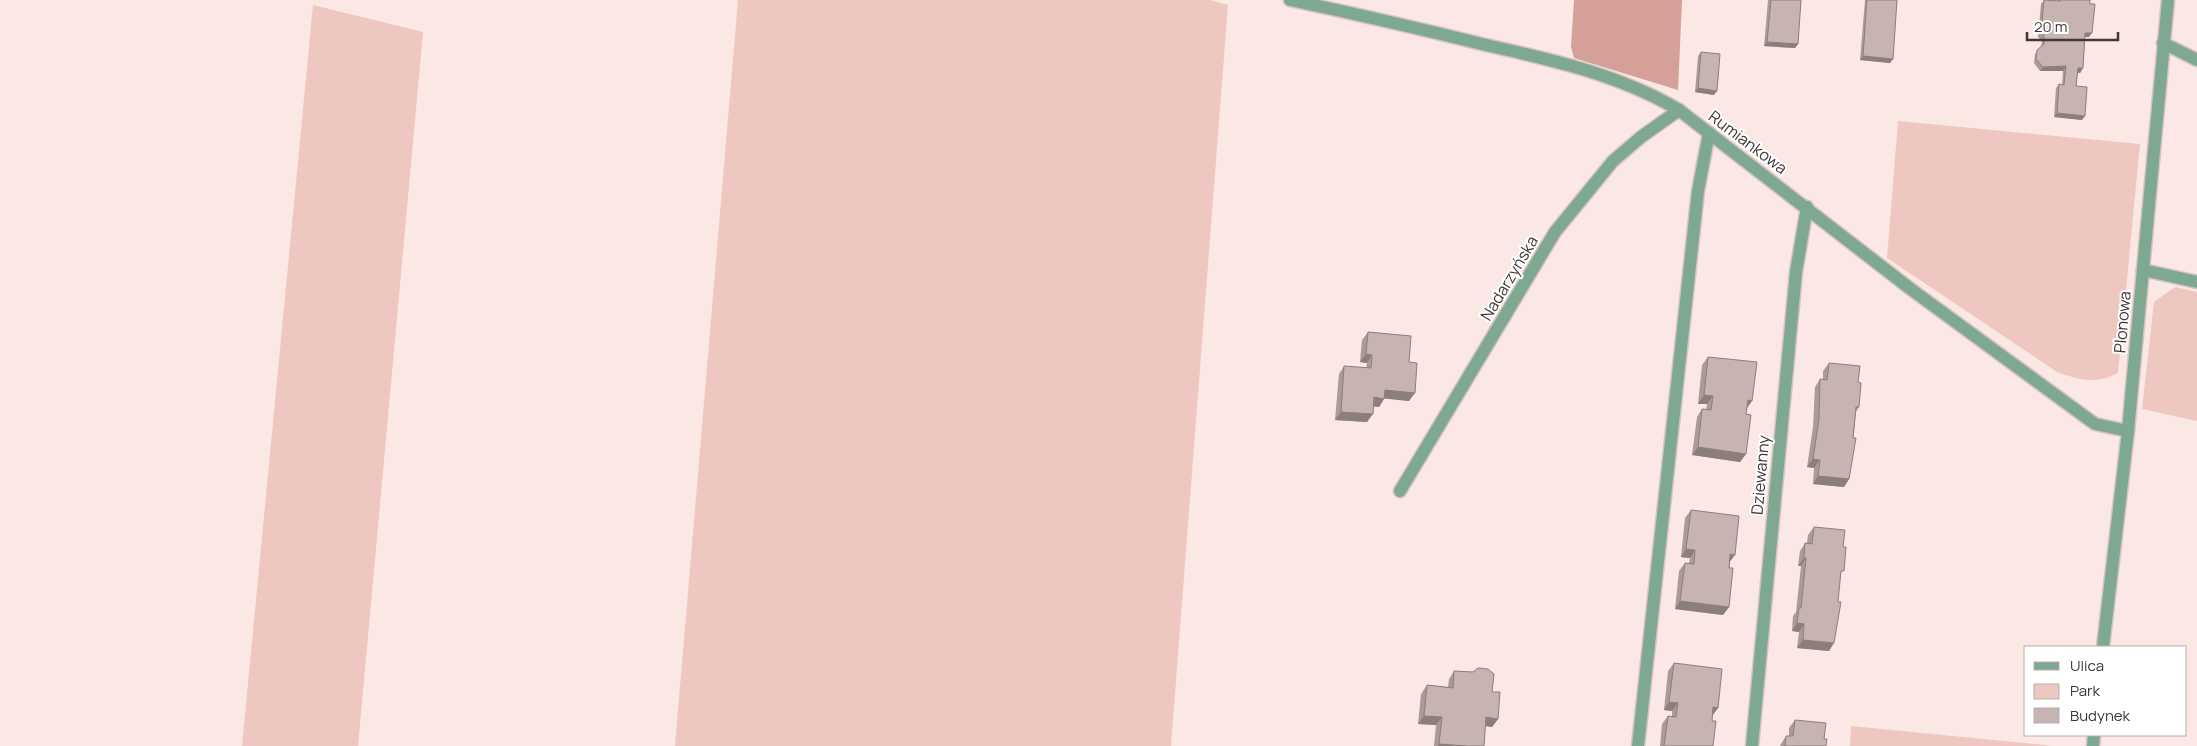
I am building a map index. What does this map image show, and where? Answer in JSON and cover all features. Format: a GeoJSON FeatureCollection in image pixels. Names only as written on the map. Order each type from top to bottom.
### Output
{"type":"FeatureCollection","features":[{"type":"Feature","properties":{"kind":"street","name":"Rumiankowa"},"geometry":{"type":"LineString","coordinates":[[1290,0],[1362,15],[1588,70],[1658,97],[1679,110],[1807,207],[1912,290],[2095,424],[2128,431]]}},
{"type":"Feature","properties":{"kind":"street","name":"Plonowa"},"geometry":{"type":"LineString","coordinates":[[2104,646],[2128,431],[2168,0]]}},
{"type":"Feature","properties":{"kind":"street"},"geometry":{"type":"LineString","coordinates":[[2164,43],[2197,60]]}},
{"type":"Feature","properties":{"kind":"street","name":"Nadarzyńska"},"geometry":{"type":"LineString","coordinates":[[1400,492],[1555,232],[1613,161],[1641,137],[1679,110]]}},
{"type":"Feature","properties":{"kind":"street"},"geometry":{"type":"LineString","coordinates":[[1638,746],[1698,191],[1709,133]]}},
{"type":"Feature","properties":{"kind":"street","name":"Dziewanny"},"geometry":{"type":"LineString","coordinates":[[1752,746],[1796,272],[1807,207]]}},
{"type":"Feature","properties":{"kind":"street"},"geometry":{"type":"LineString","coordinates":[[2143,270],[2197,282]]}},
{"type":"Feature","properties":{"kind":"green space"},"geometry":{"type":"Polygon","coordinates":[[[738,0],[1210,0],[1228,5],[1171,746],[675,746],[738,0]]]}},
{"type":"Feature","properties":{"kind":"green space"},"geometry":{"type":"Polygon","coordinates":[[[313,5],[423,32],[358,746],[242,746],[313,5]]]}},
{"type":"Feature","properties":{"kind":"green space"},"geometry":{"type":"Polygon","coordinates":[[[1898,121],[2140,144],[2118,373],[2102,379],[2088,380],[2057,372],[1887,258],[1898,121]]]}},
{"type":"Feature","properties":{"kind":"green space"},"geometry":{"type":"Polygon","coordinates":[[[2175,287],[2197,292],[2197,421],[2142,409],[2154,302],[2175,287]]]}},
{"type":"Feature","properties":{"kind":"green space"},"geometry":{"type":"Polygon","coordinates":[[[1851,726],[2054,746],[1850,746],[1851,726]]]}},
{"type":"Feature","properties":{"kind":"shaded area"},"geometry":{"type":"Polygon","coordinates":[[[1574,0],[1682,0],[1678,90],[1574,58],[1571,47],[1574,0]]]}},
{"type":"Feature","properties":{"kind":"building"},"geometry":{"type":"Polygon","coordinates":[[[1771,0],[1801,0],[1798,44],[1767,42],[1771,0]]]}},
{"type":"Feature","properties":{"kind":"building"},"geometry":{"type":"Polygon","coordinates":[[[1867,0],[1897,0],[1893,59],[1863,56],[1867,0]]]}},
{"type":"Feature","properties":{"kind":"building"},"geometry":{"type":"Polygon","coordinates":[[[2044,0],[2090,0],[2090,4],[2095,4],[2092,33],[2085,33],[2083,68],[2078,68],[2076,86],[2087,87],[2085,116],[2057,113],[2059,84],[2064,85],[2066,66],[2043,67],[2036,59],[2037,50],[2044,44],[2044,36],[2041,32],[2044,0]]]}},
{"type":"Feature","properties":{"kind":"building"},"geometry":{"type":"Polygon","coordinates":[[[1701,52],[1720,54],[1717,91],[1698,88],[1701,52]]]}},
{"type":"Feature","properties":{"kind":"building"},"geometry":{"type":"Polygon","coordinates":[[[1368,332],[1411,336],[1409,362],[1417,363],[1415,393],[1385,390],[1384,399],[1374,397],[1373,414],[1341,412],[1344,366],[1371,368],[1372,355],[1366,354],[1368,332]]]}},
{"type":"Feature","properties":{"kind":"building"},"geometry":{"type":"Polygon","coordinates":[[[1708,357],[1757,362],[1752,401],[1748,400],[1746,414],[1751,415],[1746,454],[1698,447],[1702,409],[1711,410],[1713,396],[1704,395],[1708,357]]]}},
{"type":"Feature","properties":{"kind":"building"},"geometry":{"type":"Polygon","coordinates":[[[1829,363],[1860,366],[1858,382],[1861,383],[1859,407],[1856,407],[1853,438],[1856,438],[1849,479],[1818,476],[1820,460],[1813,459],[1819,419],[1820,379],[1827,380],[1829,363]]]}},
{"type":"Feature","properties":{"kind":"building"},"geometry":{"type":"Polygon","coordinates":[[[1691,510],[1739,516],[1735,555],[1730,554],[1729,568],[1733,568],[1729,607],[1680,601],[1685,563],[1694,564],[1695,550],[1686,549],[1691,510]]]}},
{"type":"Feature","properties":{"kind":"building"},"geometry":{"type":"Polygon","coordinates":[[[1814,527],[1845,530],[1843,547],[1846,547],[1844,571],[1841,571],[1838,602],[1841,602],[1834,643],[1803,640],[1804,624],[1797,623],[1799,608],[1801,608],[1806,558],[1804,558],[1805,543],[1812,544],[1814,527]]]}},
{"type":"Feature","properties":{"kind":"building"},"geometry":{"type":"Polygon","coordinates":[[[1674,663],[1722,669],[1718,708],[1713,707],[1712,721],[1716,721],[1713,746],[1664,746],[1668,716],[1676,717],[1678,703],[1669,702],[1674,663]]]}},
{"type":"Feature","properties":{"kind":"building"},"geometry":{"type":"Polygon","coordinates":[[[1478,668],[1488,669],[1494,674],[1492,692],[1500,692],[1498,719],[1486,717],[1484,746],[1439,744],[1442,717],[1424,716],[1427,685],[1453,688],[1454,671],[1473,672],[1478,668]]]}},
{"type":"Feature","properties":{"kind":"building"},"geometry":{"type":"Polygon","coordinates":[[[1795,720],[1826,723],[1824,739],[1827,739],[1826,746],[1785,746],[1786,736],[1793,736],[1795,720]]]}}]}
